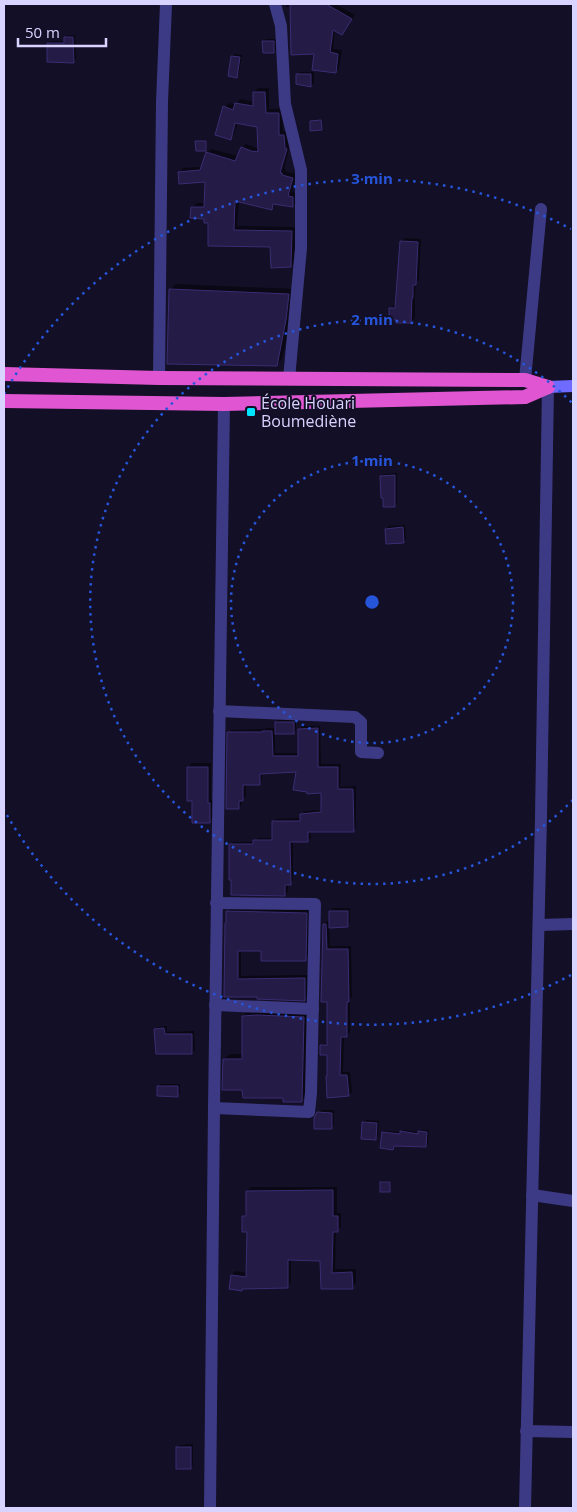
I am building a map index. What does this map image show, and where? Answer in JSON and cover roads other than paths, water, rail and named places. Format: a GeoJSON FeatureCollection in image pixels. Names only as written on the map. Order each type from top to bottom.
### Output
{"type":"FeatureCollection","features":[{"type":"Feature","properties":{"kind":"highway"},"geometry":{"type":"LineString","coordinates":[[4,374],[158,378],[525,380],[548,388]]}},
{"type":"Feature","properties":{"kind":"highway"},"geometry":{"type":"LineString","coordinates":[[4,400],[224,404],[525,397],[548,388]]}},
{"type":"Feature","properties":{"kind":"main road"},"geometry":{"type":"LineString","coordinates":[[548,388],[573,386]]}},
{"type":"Feature","properties":{"kind":"street"},"geometry":{"type":"LineString","coordinates":[[158,378],[162,102],[166,4]]}},
{"type":"Feature","properties":{"kind":"street"},"geometry":{"type":"LineString","coordinates":[[276,4],[281,26],[285,104],[301,170],[301,248],[289,379]]}},
{"type":"Feature","properties":{"kind":"street"},"geometry":{"type":"LineString","coordinates":[[525,380],[541,209]]}},
{"type":"Feature","properties":{"kind":"street"},"geometry":{"type":"LineString","coordinates":[[525,1508],[548,388]]}},
{"type":"Feature","properties":{"kind":"street"},"geometry":{"type":"LineString","coordinates":[[210,1508],[216,903],[224,404]]}},
{"type":"Feature","properties":{"kind":"street"},"geometry":{"type":"LineString","coordinates":[[219,711],[354,717],[361,722],[361,752],[378,753]]}},
{"type":"Feature","properties":{"kind":"street"},"geometry":{"type":"LineString","coordinates":[[214,1108],[309,1112],[315,904],[216,903]]}},
{"type":"Feature","properties":{"kind":"street"},"geometry":{"type":"LineString","coordinates":[[538,925],[573,924]]}},
{"type":"Feature","properties":{"kind":"street"},"geometry":{"type":"LineString","coordinates":[[215,1005],[312,1009]]}},
{"type":"Feature","properties":{"kind":"street"},"geometry":{"type":"LineString","coordinates":[[532,1195],[573,1201]]}},
{"type":"Feature","properties":{"kind":"street"},"geometry":{"type":"LineString","coordinates":[[526,1432],[573,1432]]}},
{"type":"Feature","properties":{"kind":"place","name":"École Houari Boumediène"},"geometry":{"type":"Point","coordinates":[251,412]}}]}
